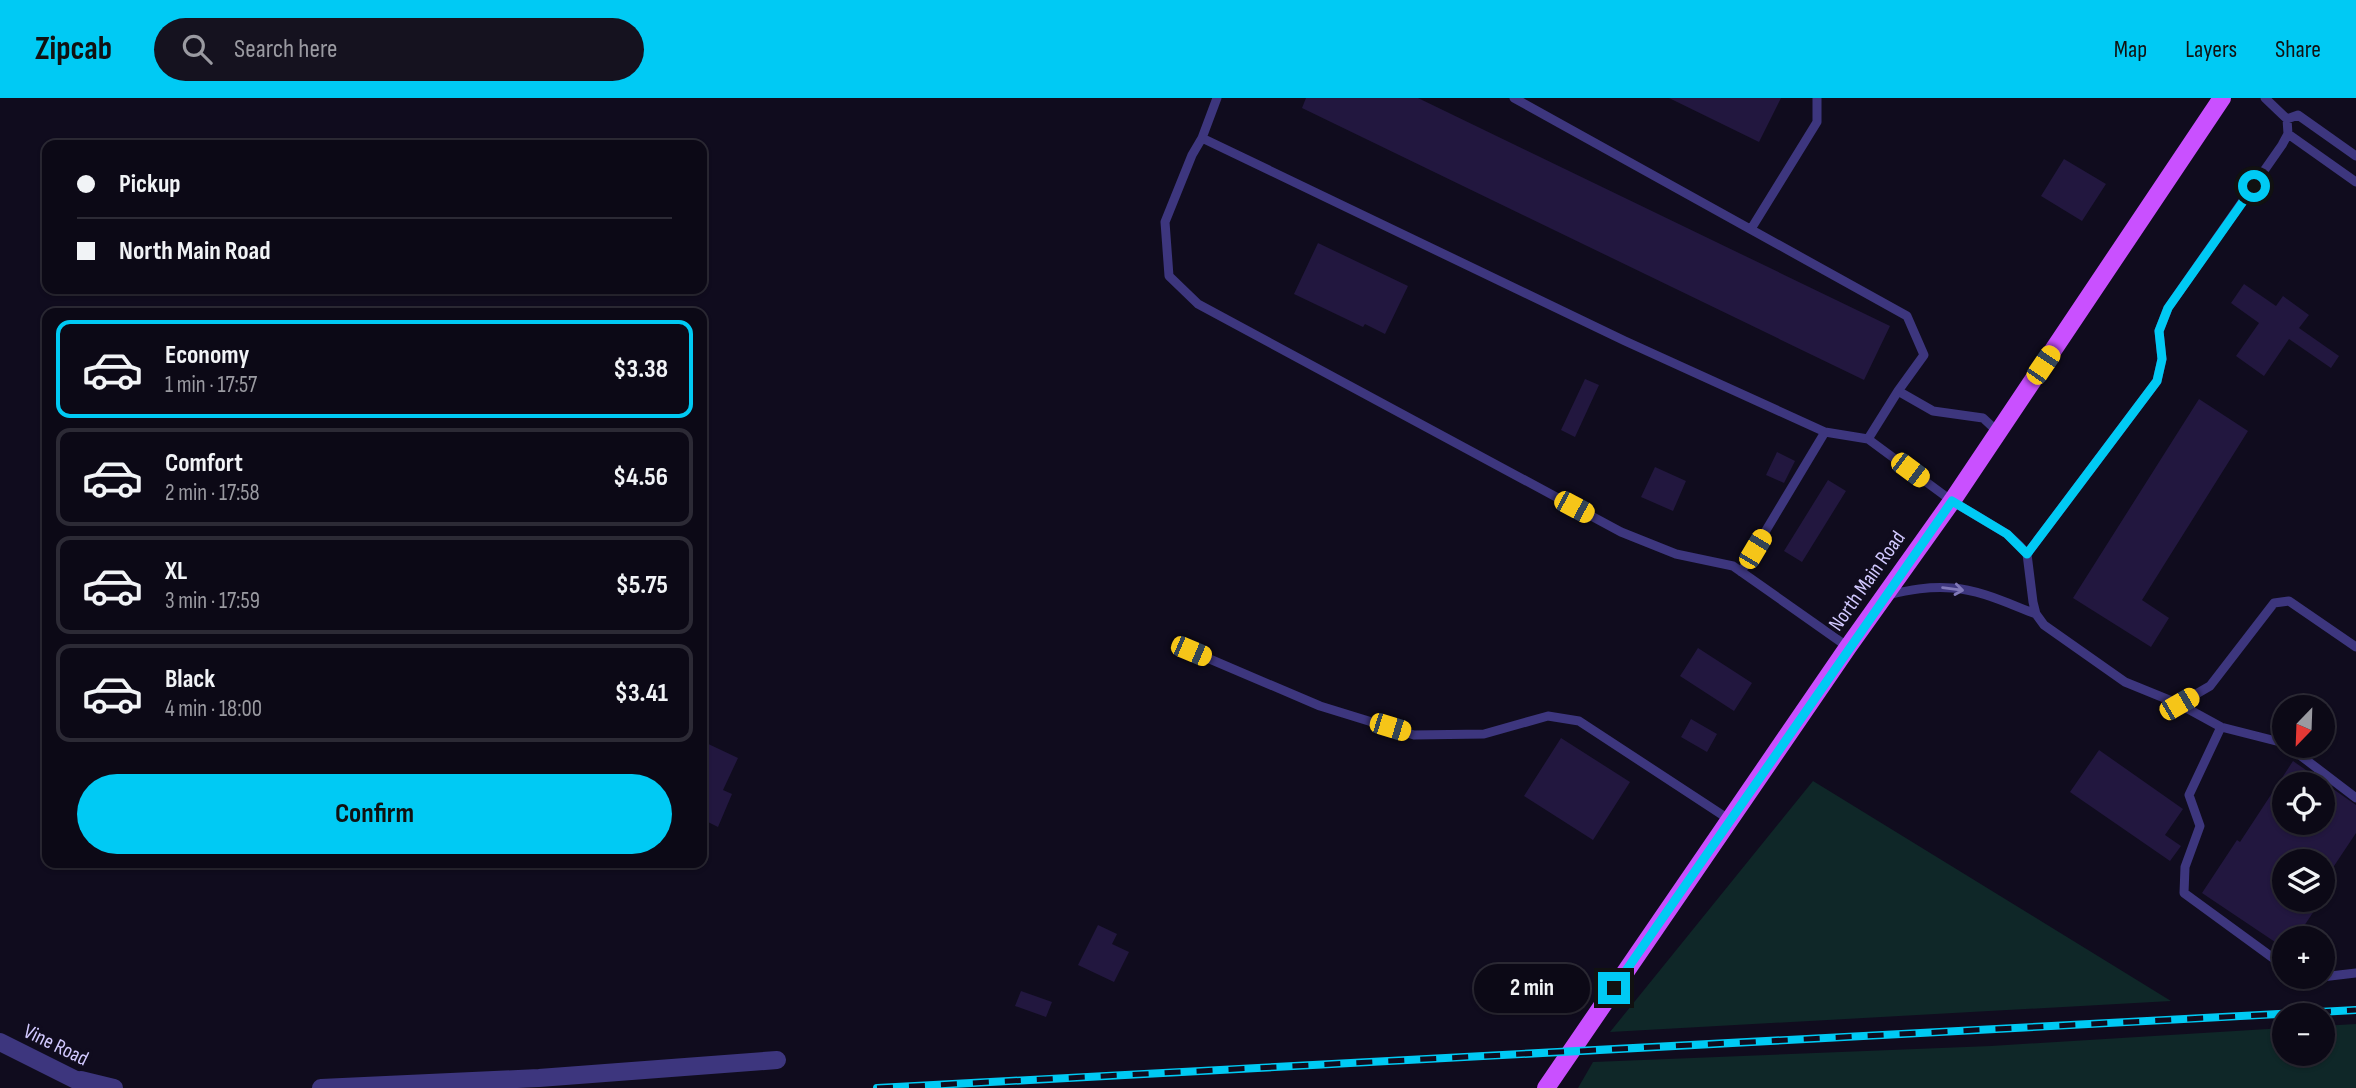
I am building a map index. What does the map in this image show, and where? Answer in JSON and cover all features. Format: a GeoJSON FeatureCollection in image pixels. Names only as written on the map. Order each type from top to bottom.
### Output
{"type":"FeatureCollection","features":[{"type":"Feature","properties":{"kind":"main road","name":"North Main Road"},"geometry":{"type":"LineString","coordinates":[[1545,1088],[1848,647],[1952,501],[2222,98]]}},
{"type":"Feature","properties":{"kind":"street","name":"Vine Road"},"geometry":{"type":"LineString","coordinates":[[0,1042],[92,1088]]}},
{"type":"Feature","properties":{"kind":"street"},"geometry":{"type":"LineString","coordinates":[[321,1088],[539,1078],[777,1060]]}},
{"type":"Feature","properties":{"kind":"street"},"geometry":{"type":"LineString","coordinates":[[67,1076],[114,1088]]}},
{"type":"Feature","properties":{"kind":"lane"},"geometry":{"type":"LineString","coordinates":[[1217,98],[1165,222],[1169,276],[1198,304],[1621,532],[1676,554],[1732,566],[1848,647]]}},
{"type":"Feature","properties":{"kind":"lane"},"geometry":{"type":"LineString","coordinates":[[1514,98],[1907,316],[1924,355],[1868,439]]}},
{"type":"Feature","properties":{"kind":"lane"},"geometry":{"type":"LineString","coordinates":[[1751,229],[1817,122],[1817,98]]}},
{"type":"Feature","properties":{"kind":"lane"},"geometry":{"type":"LineString","coordinates":[[2027,554],[2157,381],[2162,359],[2159,331],[2168,308],[2288,134],[2287,120],[2264,98]]}},
{"type":"Feature","properties":{"kind":"lane"},"geometry":{"type":"LineString","coordinates":[[2287,120],[2298,115],[2356,156]]}},
{"type":"Feature","properties":{"kind":"lane"},"geometry":{"type":"LineString","coordinates":[[2288,134],[2356,182]]}},
{"type":"Feature","properties":{"kind":"lane"},"geometry":{"type":"LineString","coordinates":[[1202,138],[1625,341],[1825,432],[1868,439],[1952,501],[2007,534],[2027,554],[2036,614],[2044,625],[2125,682],[2179,704],[2221,727],[2272,740]]}},
{"type":"Feature","properties":{"kind":"lane"},"geometry":{"type":"LineString","coordinates":[[1898,391],[1933,411],[1983,418],[1998,432]]}},
{"type":"Feature","properties":{"kind":"lane"},"geometry":{"type":"LineString","coordinates":[[1741,572],[1825,432]]}},
{"type":"Feature","properties":{"kind":"lane"},"geometry":{"type":"LineString","coordinates":[[1885,595],[1930,587],[1954,588],[1992,597],[2036,614]]}},
{"type":"Feature","properties":{"kind":"lane"},"geometry":{"type":"LineString","coordinates":[[2179,704],[2210,686],[2274,603],[2289,601],[2354,642]]}},
{"type":"Feature","properties":{"kind":"lane"},"geometry":{"type":"LineString","coordinates":[[1191,651],[1320,706],[1414,735],[1484,734],[1548,716],[1579,721],[1730,820]]}},
{"type":"Feature","properties":{"kind":"lane"},"geometry":{"type":"LineString","coordinates":[[2221,727],[2189,795],[2200,826],[2185,867],[2184,893],[2272,957]]}},
{"type":"Feature","properties":{"kind":"lane"},"geometry":{"type":"LineString","coordinates":[[2304,758],[2356,798]]}},
{"type":"Feature","properties":{"kind":"lane"},"geometry":{"type":"LineString","coordinates":[[2335,975],[2356,973]]}},
{"type":"Feature","properties":{"kind":"green space"},"geometry":{"type":"Polygon","coordinates":[[[1813,781],[2171,1001],[1610,1032],[1813,781]]]}},
{"type":"Feature","properties":{"kind":"green space"},"geometry":{"type":"Polygon","coordinates":[[[2356,1024],[2356,1088],[1578,1088],[1593,1062],[1991,1046],[2272,1029],[2272,1066],[2335,1066],[2335,1025],[2356,1024]]]}},
{"type":"Feature","properties":{"kind":"building"},"geometry":{"type":"Polygon","coordinates":[[[1306,98],[1418,98],[1890,326],[1864,380],[1302,108],[1306,98]]]}},
{"type":"Feature","properties":{"kind":"building"},"geometry":{"type":"Polygon","coordinates":[[[1669,98],[1781,98],[1759,142],[1669,98]]]}},
{"type":"Feature","properties":{"kind":"building"},"geometry":{"type":"Polygon","coordinates":[[[2064,159],[2106,184],[2082,221],[2041,196],[2064,159]]]}},
{"type":"Feature","properties":{"kind":"building"},"geometry":{"type":"Polygon","coordinates":[[[1318,243],[1408,286],[1385,334],[1365,324],[1363,327],[1294,294],[1318,243]]]}},
{"type":"Feature","properties":{"kind":"building"},"geometry":{"type":"Polygon","coordinates":[[[2244,284],[2276,306],[2283,296],[2309,315],[2299,328],[2339,356],[2331,368],[2289,339],[2264,376],[2236,356],[2259,323],[2231,303],[2244,284]]]}},
{"type":"Feature","properties":{"kind":"building"},"geometry":{"type":"Polygon","coordinates":[[[1585,379],[1599,385],[1575,437],[1561,430],[1585,379]]]}},
{"type":"Feature","properties":{"kind":"building"},"geometry":{"type":"Polygon","coordinates":[[[2199,399],[2248,431],[2142,600],[2169,618],[2151,647],[2073,598],[2199,399]]]}},
{"type":"Feature","properties":{"kind":"building"},"geometry":{"type":"Polygon","coordinates":[[[1777,452],[1795,461],[1784,483],[1766,475],[1777,452]]]}},
{"type":"Feature","properties":{"kind":"building"},"geometry":{"type":"Polygon","coordinates":[[[1655,467],[1686,481],[1673,511],[1641,497],[1655,467]]]}},
{"type":"Feature","properties":{"kind":"building"},"geometry":{"type":"Polygon","coordinates":[[[1828,480],[1846,491],[1802,562],[1784,551],[1828,480]]]}},
{"type":"Feature","properties":{"kind":"building"},"geometry":{"type":"Polygon","coordinates":[[[1698,648],[1752,683],[1734,711],[1680,676],[1698,648]]]}},
{"type":"Feature","properties":{"kind":"building"},"geometry":{"type":"Polygon","coordinates":[[[1691,719],[1717,734],[1707,752],[1681,737],[1691,719]]]}},
{"type":"Feature","properties":{"kind":"building"},"geometry":{"type":"Polygon","coordinates":[[[1561,738],[1630,782],[1593,840],[1524,796],[1561,738]]]}},
{"type":"Feature","properties":{"kind":"building"},"geometry":{"type":"Polygon","coordinates":[[[707,743],[738,758],[723,790],[732,794],[718,827],[707,822],[707,743]]]}},
{"type":"Feature","properties":{"kind":"building"},"geometry":{"type":"Polygon","coordinates":[[[2099,750],[2183,809],[2165,835],[2181,846],[2170,861],[2070,792],[2099,750]]]}},
{"type":"Feature","properties":{"kind":"building"},"geometry":{"type":"Polygon","coordinates":[[[2293,761],[2309,772],[2286,772],[2293,761]]]}},
{"type":"Feature","properties":{"kind":"building"},"geometry":{"type":"Polygon","coordinates":[[[2335,790],[2356,805],[2356,833],[2335,864],[2335,849],[2272,849],[2272,912],[2313,912],[2304,926],[2272,926],[2272,940],[2202,893],[2237,840],[2240,842],[2272,793],[2272,835],[2335,835],[2335,790]]]}},
{"type":"Feature","properties":{"kind":"building"},"geometry":{"type":"Polygon","coordinates":[[[1098,925],[1117,934],[1112,944],[1129,952],[1114,982],[1078,965],[1098,925]]]}},
{"type":"Feature","properties":{"kind":"building"},"geometry":{"type":"Polygon","coordinates":[[[1021,991],[1052,1002],[1046,1017],[1015,1006],[1021,991]]]}},
{"type":"Feature","properties":{"kind":"railway"},"geometry":{"type":"LineString","coordinates":[[877,1088],[2356,1010]]}},
{"type":"Feature","properties":{"kind":"route"},"geometry":{"type":"LineString","coordinates":[[1614,988],[1848,647],[1952,501],[2007,534],[2027,554],[2157,381],[2162,359],[2159,331],[2168,308],[2254,186]]}}]}
